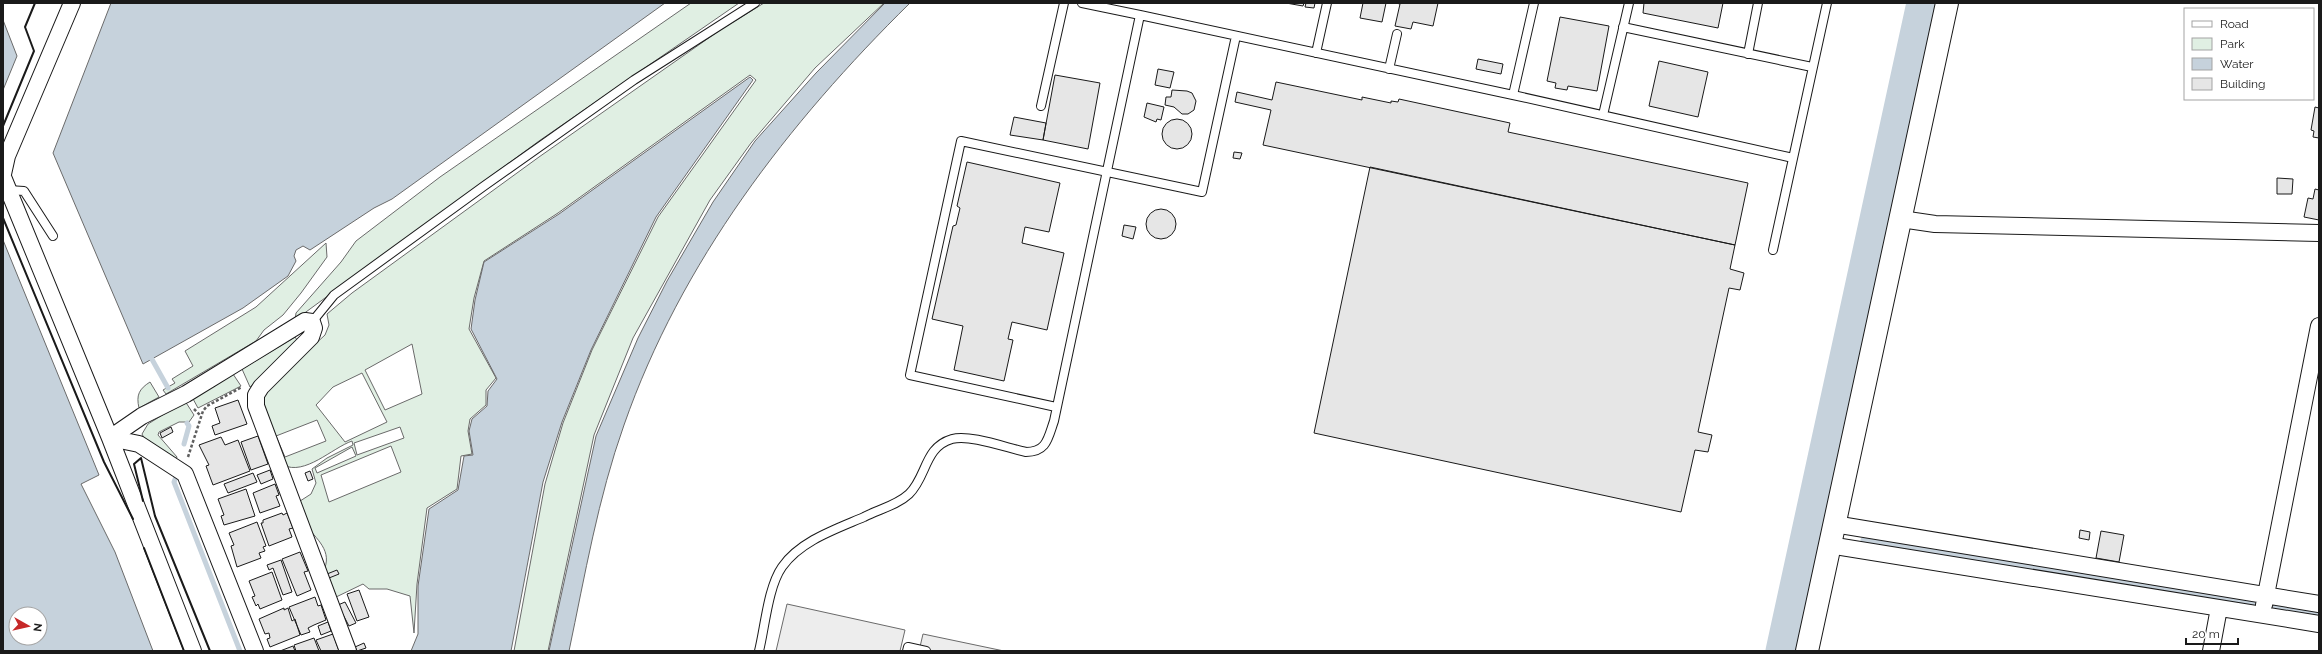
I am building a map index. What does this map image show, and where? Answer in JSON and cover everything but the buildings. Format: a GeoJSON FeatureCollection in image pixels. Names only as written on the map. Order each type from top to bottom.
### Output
{"type":"FeatureCollection","features":[{"type":"Feature","properties":{"kind":"street"},"geometry":{"type":"LineString","coordinates":[[3,174],[7,156],[72,3]]}},
{"type":"Feature","properties":{"kind":"street"},"geometry":{"type":"LineString","coordinates":[[1807,651],[1947,3]]}},
{"type":"Feature","properties":{"kind":"street"},"geometry":{"type":"LineString","coordinates":[[5,184],[110,438],[193,651]]}},
{"type":"Feature","properties":{"kind":"street"},"geometry":{"type":"LineString","coordinates":[[1901,219],[1943,224],[2319,233]]}},
{"type":"Feature","properties":{"kind":"street"},"geometry":{"type":"LineString","coordinates":[[110,438],[142,416],[193,390],[305,321],[312,322],[314,328],[311,337],[261,387],[256,395],[256,406],[348,651]]}},
{"type":"Feature","properties":{"kind":"street"},"geometry":{"type":"LineString","coordinates":[[2264,604],[2319,326]]}},
{"type":"Feature","properties":{"kind":"street"},"geometry":{"type":"LineString","coordinates":[[110,438],[139,444],[185,474],[255,651]]}},
{"type":"Feature","properties":{"kind":"street"},"geometry":{"type":"LineString","coordinates":[[1832,534],[2264,604],[2319,624]]}},
{"type":"Feature","properties":{"kind":"street"},"geometry":{"type":"LineString","coordinates":[[1832,534],[2219,608],[2264,604],[2319,604]]}},
{"type":"Feature","properties":{"kind":"street"},"geometry":{"type":"LineString","coordinates":[[2211,651],[2219,608]]}},
{"type":"Feature","properties":{"kind":"lane"},"geometry":{"type":"LineString","coordinates":[[312,322],[334,295],[484,186],[634,80],[755,3]]}},
{"type":"Feature","properties":{"kind":"lane"},"geometry":{"type":"LineString","coordinates":[[1041,106],[1064,3]]}},
{"type":"Feature","properties":{"kind":"lane"},"geometry":{"type":"LineString","coordinates":[[1082,3],[1513,95],[1793,158]]}},
{"type":"Feature","properties":{"kind":"lane"},"geometry":{"type":"LineString","coordinates":[[1316,53],[1327,3]]}},
{"type":"Feature","properties":{"kind":"lane"},"geometry":{"type":"LineString","coordinates":[[1513,95],[1534,3]]}},
{"type":"Feature","properties":{"kind":"lane"},"geometry":{"type":"LineString","coordinates":[[1603,115],[1629,3]]}},
{"type":"Feature","properties":{"kind":"lane"},"geometry":{"type":"LineString","coordinates":[[1748,54],[1758,3]]}},
{"type":"Feature","properties":{"kind":"lane"},"geometry":{"type":"LineString","coordinates":[[1772,250],[1827,3]]}},
{"type":"Feature","properties":{"kind":"lane"},"geometry":{"type":"LineString","coordinates":[[759,651],[775,583],[782,567],[794,553],[809,542],[895,504],[904,498],[918,484],[929,456],[939,445],[952,439],[966,438],[1026,452],[1036,452],[1041,450],[1049,434],[1056,407],[1140,15]]}},
{"type":"Feature","properties":{"kind":"lane"},"geometry":{"type":"LineString","coordinates":[[1623,27],[1812,67]]}},
{"type":"Feature","properties":{"kind":"lane"},"geometry":{"type":"LineString","coordinates":[[1389,69],[1397,34]]}},
{"type":"Feature","properties":{"kind":"lane"},"geometry":{"type":"LineString","coordinates":[[1056,407],[910,375],[961,142],[1202,192],[1236,36]]}},
{"type":"Feature","properties":{"kind":"lane"},"geometry":{"type":"LineString","coordinates":[[5,184],[24,191],[53,236]]}},
{"type":"Feature","properties":{"kind":"lane"},"geometry":{"type":"LineString","coordinates":[[907,651],[908,647],[926,651]]}},
{"type":"Feature","properties":{"kind":"path"},"geometry":{"type":"LineString","coordinates":[[185,474],[187,460],[203,411],[207,406],[244,386]]}},
{"type":"Feature","properties":{"kind":"path"},"geometry":{"type":"LineString","coordinates":[[195,412],[201,416]]}},
{"type":"Feature","properties":{"kind":"green space"},"geometry":{"type":"Polygon","coordinates":[[[691,3],[739,3],[539,141],[295,320],[296,313],[341,262],[356,241],[440,177],[691,3]]]}},
{"type":"Feature","properties":{"kind":"green space"},"geometry":{"type":"Polygon","coordinates":[[[764,3],[884,3],[815,68],[751,143],[710,200],[633,338],[594,435],[548,651],[514,651],[545,484],[563,423],[592,350],[658,217],[756,80],[750,75],[558,213],[484,261],[474,298],[469,329],[496,378],[486,390],[486,405],[470,419],[468,431],[472,454],[461,456],[457,489],[427,508],[417,584],[414,633],[410,596],[387,589],[369,589],[363,584],[334,598],[323,572],[326,565],[325,552],[304,522],[297,503],[311,494],[316,483],[312,469],[327,458],[353,445],[352,441],[309,464],[300,467],[283,465],[260,403],[263,392],[325,335],[329,325],[327,314],[352,293],[539,157],[720,30],[764,3]],[[412,344],[365,370],[385,410],[422,394],[412,344]],[[362,373],[333,387],[316,405],[345,442],[387,422],[362,373]],[[317,420],[276,436],[285,457],[326,441],[317,420]],[[400,427],[354,443],[357,455],[404,438],[400,427]],[[391,446],[321,475],[329,502],[401,472],[391,446]],[[352,447],[315,468],[317,473],[356,456],[352,447]]]}},
{"type":"Feature","properties":{"kind":"green space"},"geometry":{"type":"Polygon","coordinates":[[[326,243],[327,257],[283,315],[264,330],[256,341],[166,394],[163,390],[175,383],[172,379],[193,366],[185,351],[256,307],[326,243]]]}},
{"type":"Feature","properties":{"kind":"green space"},"geometry":{"type":"Polygon","coordinates":[[[295,337],[300,344],[250,387],[242,369],[295,337]]]}},
{"type":"Feature","properties":{"kind":"green space"},"geometry":{"type":"Polygon","coordinates":[[[233,374],[241,386],[198,408],[192,397],[233,374]]]}},
{"type":"Feature","properties":{"kind":"green space"},"geometry":{"type":"Polygon","coordinates":[[[150,382],[159,397],[139,408],[139,393],[143,387],[150,382]]]}},
{"type":"Feature","properties":{"kind":"green space"},"geometry":{"type":"Polygon","coordinates":[[[185,401],[194,415],[189,422],[179,422],[159,432],[158,435],[177,457],[176,460],[144,438],[142,434],[148,424],[185,401]]]}},
{"type":"Feature","properties":{"kind":"shaded area"},"geometry":{"type":"Polygon","coordinates":[[[787,604],[905,630],[900,651],[776,651],[787,604]]]}},
{"type":"Feature","properties":{"kind":"shaded area"},"geometry":{"type":"Polygon","coordinates":[[[923,634],[1004,651],[919,651],[923,634]]]}},
{"type":"Feature","properties":{"kind":"water"},"geometry":{"type":"Polygon","coordinates":[[[111,3],[665,3],[392,199],[374,208],[310,250],[303,246],[296,250],[294,256],[296,261],[288,276],[243,308],[143,364],[53,153],[111,3]]]}},
{"type":"Feature","properties":{"kind":"water"},"geometry":{"type":"Polygon","coordinates":[[[885,3],[910,3],[865,49],[781,146],[707,251],[676,307],[648,365],[624,425],[615,453],[599,509],[569,651],[549,651],[596,436],[638,338],[667,281],[713,202],[755,141],[816,73],[885,3]]]}},
{"type":"Feature","properties":{"kind":"water"},"geometry":{"type":"Polygon","coordinates":[[[3,20],[17,56],[3,90],[3,20]]]}},
{"type":"Feature","properties":{"kind":"water"},"geometry":{"type":"Polygon","coordinates":[[[750,77],[753,80],[656,217],[591,350],[562,422],[543,482],[511,651],[411,651],[418,634],[418,586],[429,509],[458,490],[464,456],[473,455],[469,431],[472,419],[487,406],[488,391],[497,379],[471,329],[475,300],[484,262],[559,214],[750,77]]]}},
{"type":"Feature","properties":{"kind":"water"},"geometry":{"type":"Polygon","coordinates":[[[3,240],[99,475],[81,484],[115,552],[153,651],[3,651],[3,240]]]}},
{"type":"Feature","properties":{"kind":"waterway"},"geometry":{"type":"LineString","coordinates":[[1781,651],[1922,3]]}},
{"type":"Feature","properties":{"kind":"waterway"},"geometry":{"type":"LineString","coordinates":[[149,354],[168,388]]}},
{"type":"Feature","properties":{"kind":"waterway"},"geometry":{"type":"LineString","coordinates":[[184,444],[189,426],[187,423]]}},
{"type":"Feature","properties":{"kind":"waterway"},"geometry":{"type":"LineString","coordinates":[[176,477],[174,482],[240,651]]}},
{"type":"Feature","properties":{"kind":"waterway"},"geometry":{"type":"LineString","coordinates":[[1808,531],[1817,532]]}},
{"type":"Feature","properties":{"kind":"waterway"},"geometry":{"type":"LineString","coordinates":[[1863,540],[2319,614]]}},
{"type":"Feature","properties":{"kind":"wall"},"geometry":{"type":"LineString","coordinates":[[3,126],[34,51],[25,27],[35,3]]}},
{"type":"Feature","properties":{"kind":"wall"},"geometry":{"type":"LineString","coordinates":[[3,218],[104,462],[133,519]]}},
{"type":"Feature","properties":{"kind":"wall"},"geometry":{"type":"LineString","coordinates":[[143,501],[134,464],[141,458],[155,516],[210,651]]}},
{"type":"Feature","properties":{"kind":"wall"},"geometry":{"type":"LineString","coordinates":[[144,548],[184,651]]}}]}
